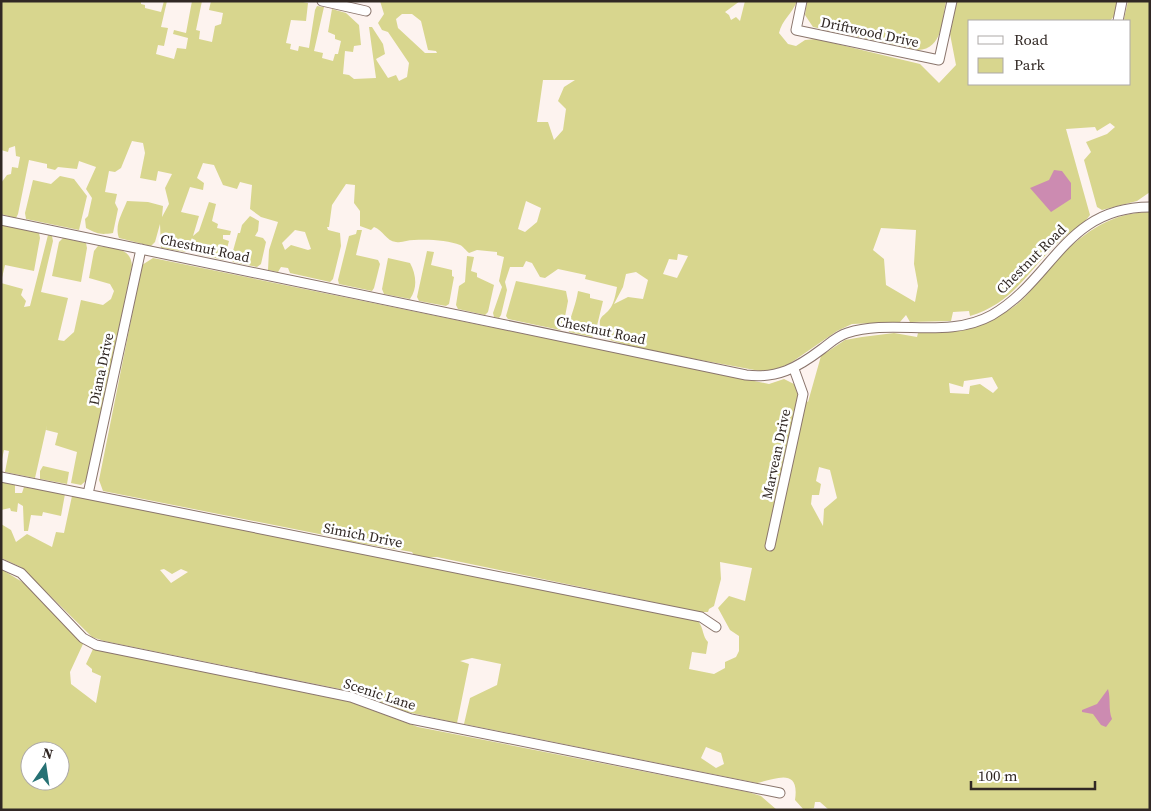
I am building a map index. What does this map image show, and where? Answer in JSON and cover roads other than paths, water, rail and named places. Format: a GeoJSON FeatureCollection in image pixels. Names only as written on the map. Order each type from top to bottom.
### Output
{"type":"FeatureCollection","features":[{"type":"Feature","properties":{"kind":"street"},"geometry":{"type":"LineString","coordinates":[[322,1],[366,11]]}},
{"type":"Feature","properties":{"kind":"street","name":"Driftwood Drive"},"geometry":{"type":"LineString","coordinates":[[802,1],[796,30],[939,60],[952,1]]}},
{"type":"Feature","properties":{"kind":"street"},"geometry":{"type":"LineString","coordinates":[[1118,20],[1122,1]]}},
{"type":"Feature","properties":{"kind":"street","name":"Chestnut Road"},"geometry":{"type":"LineString","coordinates":[[1,220],[746,375],[770,376],[794,369],[845,333],[868,327],[936,328],[969,324],[992,314],[1025,289],[1062,246],[1084,227],[1106,215],[1124,210],[1150,207]]}},
{"type":"Feature","properties":{"kind":"street","name":"Diana Drive"},"geometry":{"type":"LineString","coordinates":[[88,494],[141,249]]}},
{"type":"Feature","properties":{"kind":"street","name":"Marvean Drive"},"geometry":{"type":"LineString","coordinates":[[770,546],[803,394],[794,369]]}},
{"type":"Feature","properties":{"kind":"street","name":"Simich Drive"},"geometry":{"type":"LineString","coordinates":[[1,477],[702,617],[716,627]]}},
{"type":"Feature","properties":{"kind":"street","name":"Scenic Lane"},"geometry":{"type":"LineString","coordinates":[[1,564],[21,574],[83,638],[96,645],[351,697],[411,719],[780,793]]}}]}
